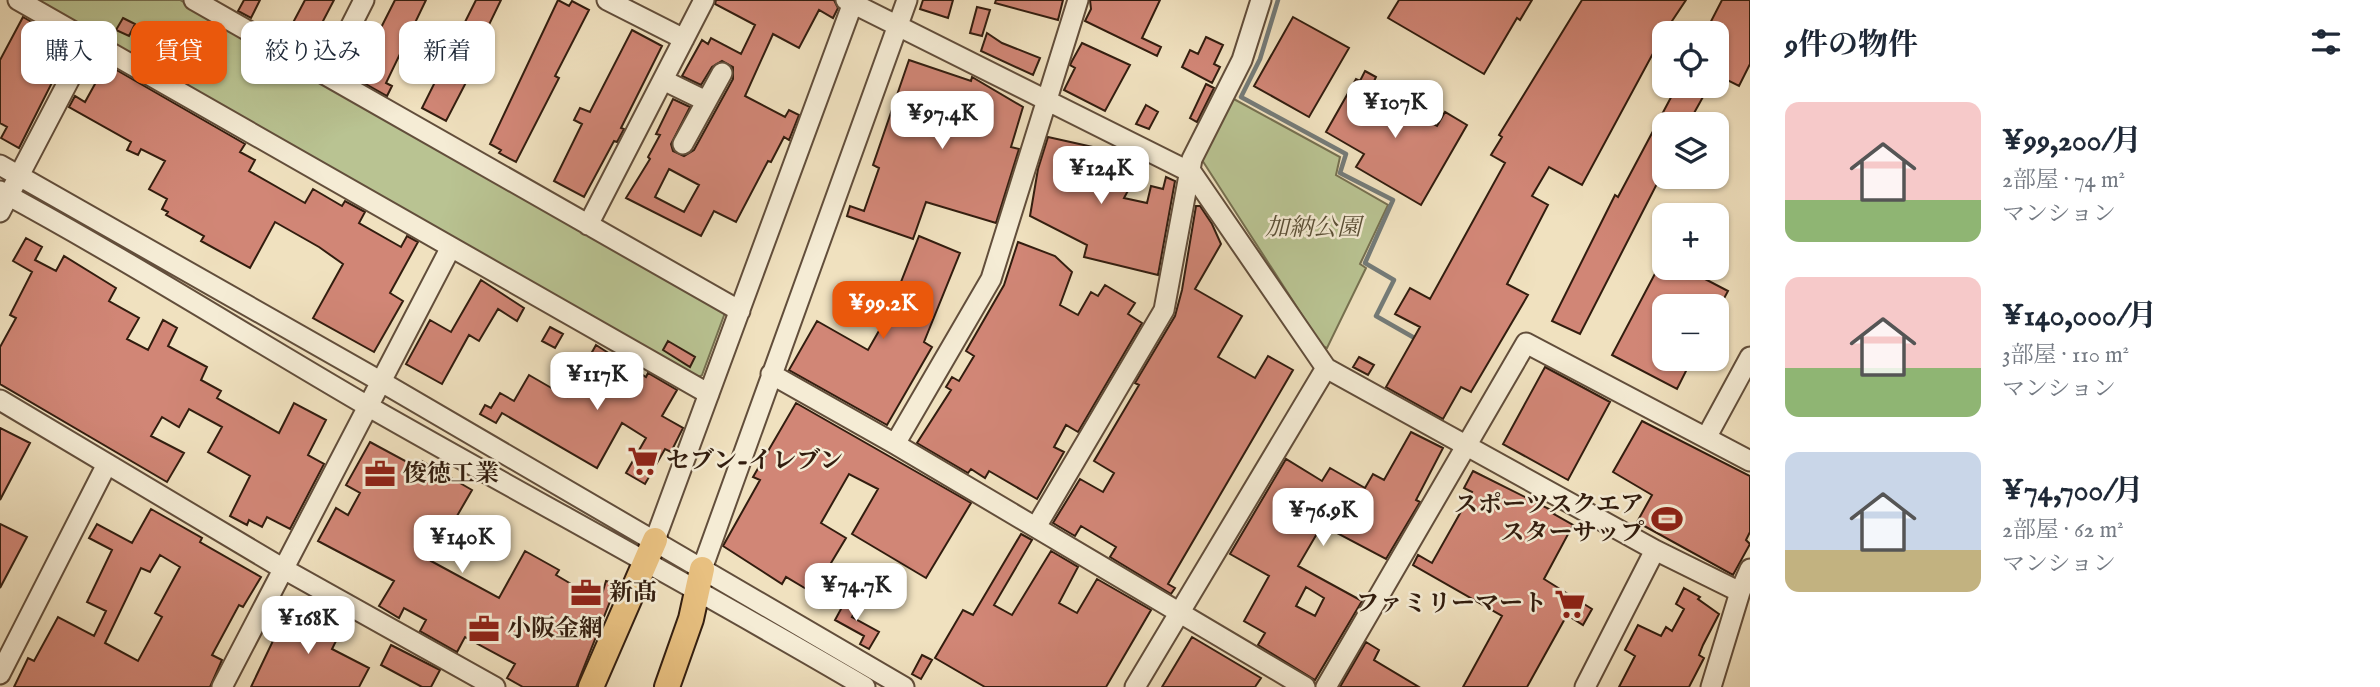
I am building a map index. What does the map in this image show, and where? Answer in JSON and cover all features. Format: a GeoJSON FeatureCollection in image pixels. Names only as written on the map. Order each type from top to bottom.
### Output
{"type":"FeatureCollection","features":[{"type":"Feature","properties":{"kind":"main road"},"geometry":{"type":"LineString","coordinates":[[591,687],[650,551]]}},
{"type":"Feature","properties":{"kind":"main road"},"geometry":{"type":"LineString","coordinates":[[667,687],[691,619],[700,579]]}},
{"type":"Feature","properties":{"kind":"street"},"geometry":{"type":"LineString","coordinates":[[18,0],[56,21]]}},
{"type":"Feature","properties":{"kind":"street"},"geometry":{"type":"LineString","coordinates":[[194,0],[241,27]]}},
{"type":"Feature","properties":{"kind":"street"},"geometry":{"type":"LineString","coordinates":[[353,21],[364,0]]}},
{"type":"Feature","properties":{"kind":"street"},"geometry":{"type":"LineString","coordinates":[[607,0],[684,39]]}},
{"type":"Feature","properties":{"kind":"street"},"geometry":{"type":"LineString","coordinates":[[588,225],[704,0]]}},
{"type":"Feature","properties":{"kind":"street"},"geometry":{"type":"LineString","coordinates":[[700,579],[771,374],[900,27],[907,0]]}},
{"type":"Feature","properties":{"kind":"street"},"geometry":{"type":"LineString","coordinates":[[895,444],[991,279],[1078,0]]}},
{"type":"Feature","properties":{"kind":"street"},"geometry":{"type":"LineString","coordinates":[[1036,527],[1164,310],[1192,173],[1192,159],[1242,60],[1261,0]]}},
{"type":"Feature","properties":{"kind":"street"},"geometry":{"type":"LineString","coordinates":[[650,551],[740,311],[851,1],[1192,173],[1326,368],[1656,550],[1746,584],[1711,687]]}},
{"type":"Feature","properties":{"kind":"street"},"geometry":{"type":"LineString","coordinates":[[117,55],[709,394]]}},
{"type":"Feature","properties":{"kind":"street"},"geometry":{"type":"LineString","coordinates":[[683,144],[722,73]]}},
{"type":"Feature","properties":{"kind":"street"},"geometry":{"type":"LineString","coordinates":[[663,80],[706,101]]}},
{"type":"Feature","properties":{"kind":"street"},"geometry":{"type":"LineString","coordinates":[[67,84],[19,176],[3,200],[369,406],[650,551],[904,687]]}},
{"type":"Feature","properties":{"kind":"street"},"geometry":{"type":"LineString","coordinates":[[342,84],[740,311]]}},
{"type":"Feature","properties":{"kind":"street"},"geometry":{"type":"LineString","coordinates":[[0,165],[380,381],[650,551]]}},
{"type":"Feature","properties":{"kind":"street"},"geometry":{"type":"LineString","coordinates":[[222,687],[452,247]]}},
{"type":"Feature","properties":{"kind":"street"},"geometry":{"type":"LineString","coordinates":[[1326,687],[1526,343],[1750,461]]}},
{"type":"Feature","properties":{"kind":"street"},"geometry":{"type":"LineString","coordinates":[[1706,438],[1750,357]]}},
{"type":"Feature","properties":{"kind":"street"},"geometry":{"type":"LineString","coordinates":[[1135,687],[1326,368]]}},
{"type":"Feature","properties":{"kind":"street"},"geometry":{"type":"LineString","coordinates":[[771,374],[895,444],[1305,687]]}},
{"type":"Feature","properties":{"kind":"street"},"geometry":{"type":"LineString","coordinates":[[0,400],[282,568],[495,687]]}},
{"type":"Feature","properties":{"kind":"street"},"geometry":{"type":"LineString","coordinates":[[0,674],[107,464]]}},
{"type":"Feature","properties":{"kind":"street"},"geometry":{"type":"LineString","coordinates":[[1585,687],[1656,550]]}},
{"type":"Feature","properties":{"kind":"street"},"geometry":{"type":"LineString","coordinates":[[700,579],[865,687]]}},
{"type":"Feature","properties":{"kind":"street"},"geometry":{"type":"LineString","coordinates":[[454,687],[464,669]]}},
{"type":"Feature","properties":{"kind":"green space"},"geometry":{"type":"Polygon","coordinates":[[[32,0],[180,0],[217,21],[131,21],[131,57],[117,49],[117,21],[69,21],[32,0]]]}},
{"type":"Feature","properties":{"kind":"green space"},"geometry":{"type":"Polygon","coordinates":[[[227,27],[241,35],[241,84],[328,84],[726,310],[702,375],[695,379],[179,84],[227,84],[227,27]]]}},
{"type":"Feature","properties":{"kind":"green space","name":"加納公園"},"geometry":{"type":"Polygon","coordinates":[[[1232,98],[1340,157],[1336,175],[1388,205],[1360,264],[1366,268],[1327,348],[1322,346],[1202,160],[1232,98]]]}},
{"type":"Feature","properties":{"kind":"building"},"geometry":{"type":"Polygon","coordinates":[[[244,0],[260,0],[251,18],[238,11],[244,0]]]}},
{"type":"Feature","properties":{"kind":"building"},"geometry":{"type":"Polygon","coordinates":[[[305,0],[334,0],[323,21],[294,21],[305,0]]]}},
{"type":"Feature","properties":{"kind":"building"},"geometry":{"type":"Polygon","coordinates":[[[395,0],[426,0],[416,21],[399,21],[399,56],[386,83],[392,86],[387,96],[366,84],[385,84],[384,21],[395,0]]]}},
{"type":"Feature","properties":{"kind":"building"},"geometry":{"type":"Polygon","coordinates":[[[476,0],[501,0],[491,21],[466,21],[476,0]]]}},
{"type":"Feature","properties":{"kind":"building"},"geometry":{"type":"Polygon","coordinates":[[[558,0],[569,6],[572,1],[589,10],[555,76],[559,78],[516,162],[499,153],[501,150],[490,144],[558,0]]]}},
{"type":"Feature","properties":{"kind":"building"},"geometry":{"type":"Polygon","coordinates":[[[716,0],[834,0],[838,8],[833,18],[819,10],[799,48],[773,34],[745,96],[785,117],[789,110],[799,115],[789,140],[784,137],[771,162],[768,161],[736,222],[714,211],[701,236],[626,198],[650,159],[648,157],[660,135],[656,134],[673,99],[690,107],[671,144],[673,151],[684,156],[694,150],[733,79],[733,67],[722,61],[712,67],[701,85],[682,76],[702,40],[708,44],[711,38],[741,54],[755,25],[715,4],[716,0]],[[669,169],[655,197],[684,212],[699,185],[669,169]]]}},
{"type":"Feature","properties":{"kind":"building"},"geometry":{"type":"Polygon","coordinates":[[[923,0],[953,0],[948,18],[920,9],[923,0]]]}},
{"type":"Feature","properties":{"kind":"building"},"geometry":{"type":"Polygon","coordinates":[[[996,0],[1063,0],[1058,20],[995,3],[996,0]]]}},
{"type":"Feature","properties":{"kind":"building"},"geometry":{"type":"Polygon","coordinates":[[[1090,0],[1160,0],[1142,38],[1161,47],[1157,56],[1085,21],[1091,9],[1090,0]]]}},
{"type":"Feature","properties":{"kind":"building"},"geometry":{"type":"Polygon","coordinates":[[[1399,0],[1532,0],[1520,20],[1517,18],[1484,74],[1388,18],[1399,0]]]}},
{"type":"Feature","properties":{"kind":"building"},"geometry":{"type":"Polygon","coordinates":[[[1582,0],[1686,0],[1672,21],[1652,21],[1652,55],[1582,185],[1549,167],[1532,196],[1548,205],[1507,284],[1528,295],[1471,392],[1461,387],[1443,419],[1386,387],[1420,327],[1395,314],[1410,288],[1430,299],[1505,163],[1491,155],[1502,137],[1499,135],[1582,0]]]}},
{"type":"Feature","properties":{"kind":"building"},"geometry":{"type":"Polygon","coordinates":[[[1722,0],[1750,0],[1750,64],[1739,86],[1729,81],[1729,21],[1711,21],[1722,0]]]}},
{"type":"Feature","properties":{"kind":"building"},"geometry":{"type":"Polygon","coordinates":[[[977,7],[990,10],[982,36],[970,33],[977,7]]]}},
{"type":"Feature","properties":{"kind":"building"},"geometry":{"type":"Polygon","coordinates":[[[23,17],[30,21],[21,21],[21,84],[51,84],[19,148],[1,138],[7,127],[0,123],[0,60],[23,17]]]}},
{"type":"Feature","properties":{"kind":"building"},"geometry":{"type":"Polygon","coordinates":[[[1293,17],[1349,48],[1309,117],[1254,86],[1293,17]]]}},
{"type":"Feature","properties":{"kind":"building"},"geometry":{"type":"Polygon","coordinates":[[[123,18],[131,22],[129,36],[117,28],[123,18]]]}},
{"type":"Feature","properties":{"kind":"building"},"geometry":{"type":"Polygon","coordinates":[[[632,30],[662,46],[621,128],[624,129],[617,142],[614,141],[584,197],[554,181],[582,124],[574,120],[580,108],[590,112],[632,30]]]}},
{"type":"Feature","properties":{"kind":"building"},"geometry":{"type":"Polygon","coordinates":[[[987,33],[1002,43],[1040,58],[1033,75],[981,51],[987,33]]]}},
{"type":"Feature","properties":{"kind":"building"},"geometry":{"type":"Polygon","coordinates":[[[1206,37],[1223,45],[1214,64],[1220,67],[1212,83],[1182,67],[1190,50],[1198,54],[1206,37]]]}},
{"type":"Feature","properties":{"kind":"building"},"geometry":{"type":"Polygon","coordinates":[[[1082,43],[1130,65],[1105,111],[1064,90],[1075,68],[1070,65],[1082,43]]]}},
{"type":"Feature","properties":{"kind":"building"},"geometry":{"type":"Polygon","coordinates":[[[909,60],[971,81],[972,77],[1023,107],[1011,147],[1019,149],[996,223],[926,202],[913,239],[847,216],[850,206],[864,211],[879,168],[873,165],[909,60]]]}},
{"type":"Feature","properties":{"kind":"building"},"geometry":{"type":"Polygon","coordinates":[[[117,70],[131,78],[131,84],[141,84],[245,144],[240,152],[255,160],[249,171],[305,203],[313,189],[342,206],[345,201],[365,212],[359,223],[401,247],[407,236],[418,242],[390,293],[403,301],[374,352],[313,318],[343,264],[275,222],[250,268],[201,241],[204,236],[166,215],[168,212],[162,209],[167,199],[149,189],[165,161],[141,149],[138,155],[127,150],[131,142],[69,107],[75,96],[85,102],[95,84],[117,84],[117,70]]]}},
{"type":"Feature","properties":{"kind":"building"},"geometry":{"type":"Polygon","coordinates":[[[1365,71],[1376,77],[1371,88],[1437,126],[1445,112],[1467,125],[1421,205],[1356,167],[1364,154],[1326,132],[1356,79],[1360,81],[1365,71]]]}},
{"type":"Feature","properties":{"kind":"building"},"geometry":{"type":"Polygon","coordinates":[[[434,84],[465,84],[446,121],[422,108],[434,84]]]}},
{"type":"Feature","properties":{"kind":"building"},"geometry":{"type":"Polygon","coordinates":[[[1206,84],[1214,88],[1197,122],[1190,118],[1206,84]]]}},
{"type":"Feature","properties":{"kind":"building"},"geometry":{"type":"Polygon","coordinates":[[[1671,98],[1702,98],[1695,112],[1663,112],[1671,98]]]}},
{"type":"Feature","properties":{"kind":"building"},"geometry":{"type":"Polygon","coordinates":[[[1146,105],[1158,112],[1149,129],[1136,124],[1146,105]]]}},
{"type":"Feature","properties":{"kind":"building"},"geometry":{"type":"Polygon","coordinates":[[[1652,133],[1652,189],[1654,189],[1580,334],[1552,321],[1615,195],[1618,197],[1652,133]]]}},
{"type":"Feature","properties":{"kind":"building"},"geometry":{"type":"Polygon","coordinates":[[[1048,137],[1124,154],[1119,164],[1132,170],[1125,185],[1130,187],[1124,198],[1147,203],[1151,186],[1163,189],[1166,177],[1175,181],[1158,275],[1084,257],[1087,245],[1030,216],[1038,169],[1048,137]]]}},
{"type":"Feature","properties":{"kind":"building"},"geometry":{"type":"Polygon","coordinates":[[[1196,206],[1200,206],[1212,224],[1221,244],[1195,289],[1242,316],[1218,357],[1255,378],[1268,356],[1293,370],[1168,584],[1175,588],[1171,594],[1110,557],[1116,547],[1081,526],[1075,536],[1053,523],[1080,479],[1103,492],[1114,473],[1094,461],[1139,385],[1135,383],[1175,316],[1196,206]]]}},
{"type":"Feature","properties":{"kind":"building"},"geometry":{"type":"Polygon","coordinates":[[[919,236],[960,253],[924,342],[932,347],[887,425],[789,370],[817,321],[868,350],[888,315],[919,236]]]}},
{"type":"Feature","properties":{"kind":"building"},"geometry":{"type":"Polygon","coordinates":[[[26,238],[42,247],[35,260],[56,271],[64,256],[116,288],[109,301],[139,318],[127,339],[148,350],[163,320],[177,328],[168,346],[207,367],[201,380],[221,391],[217,398],[279,433],[294,403],[326,420],[308,455],[324,464],[290,529],[267,517],[262,527],[249,520],[247,525],[230,516],[250,476],[208,452],[222,427],[189,409],[179,427],[162,417],[151,436],[184,453],[167,482],[0,384],[0,347],[16,318],[10,315],[32,272],[13,261],[26,238]]]}},
{"type":"Feature","properties":{"kind":"building"},"geometry":{"type":"Polygon","coordinates":[[[1018,242],[1055,256],[1072,272],[1060,305],[1078,315],[1091,292],[1098,296],[1105,285],[1135,303],[1128,314],[1142,323],[1078,432],[1066,425],[1054,447],[1064,452],[1037,499],[989,471],[985,478],[971,469],[968,473],[917,443],[951,390],[946,387],[952,377],[959,381],[974,356],[966,351],[1004,285],[1018,242]]]}},
{"type":"Feature","properties":{"kind":"building"},"geometry":{"type":"Polygon","coordinates":[[[1652,279],[1707,280],[1728,291],[1726,294],[1652,294],[1652,371],[1686,371],[1677,389],[1612,355],[1652,279]]]}},
{"type":"Feature","properties":{"kind":"building"},"geometry":{"type":"Polygon","coordinates":[[[481,280],[524,308],[517,321],[498,309],[479,341],[469,335],[442,384],[406,364],[430,320],[451,332],[481,280]]]}},
{"type":"Feature","properties":{"kind":"building"},"geometry":{"type":"Polygon","coordinates":[[[550,327],[563,334],[555,348],[542,341],[550,327]]]}},
{"type":"Feature","properties":{"kind":"building"},"geometry":{"type":"Polygon","coordinates":[[[668,341],[695,357],[690,367],[663,350],[668,341]]]}},
{"type":"Feature","properties":{"kind":"building"},"geometry":{"type":"Polygon","coordinates":[[[596,345],[646,377],[648,373],[677,390],[662,416],[683,428],[671,452],[665,449],[645,484],[626,473],[646,438],[622,423],[597,468],[502,413],[496,423],[480,414],[485,405],[491,408],[500,393],[514,401],[529,375],[567,397],[596,345]]]}},
{"type":"Feature","properties":{"kind":"building"},"geometry":{"type":"Polygon","coordinates":[[[1359,357],[1374,365],[1368,375],[1353,367],[1359,357]]]}},
{"type":"Feature","properties":{"kind":"building"},"geometry":{"type":"Polygon","coordinates":[[[1545,367],[1610,402],[1568,480],[1503,444],[1545,367]]]}},
{"type":"Feature","properties":{"kind":"building"},"geometry":{"type":"Polygon","coordinates":[[[796,403],[971,503],[926,578],[852,534],[878,489],[849,474],[821,523],[846,538],[813,593],[786,577],[782,584],[723,546],[760,480],[753,477],[796,403]]]}},
{"type":"Feature","properties":{"kind":"building"},"geometry":{"type":"Polygon","coordinates":[[[1642,421],[1750,476],[1750,532],[1746,540],[1750,544],[1733,575],[1637,522],[1652,495],[1613,472],[1642,421]]]}},
{"type":"Feature","properties":{"kind":"building"},"geometry":{"type":"Polygon","coordinates":[[[0,428],[30,443],[0,500],[0,428]]]}},
{"type":"Feature","properties":{"kind":"building"},"geometry":{"type":"Polygon","coordinates":[[[1411,432],[1443,448],[1416,500],[1420,502],[1386,559],[1322,525],[1298,566],[1362,601],[1315,680],[1258,645],[1265,633],[1244,621],[1269,576],[1230,554],[1286,459],[1322,481],[1330,468],[1365,488],[1373,474],[1384,480],[1411,432]],[[1306,587],[1296,606],[1315,616],[1324,598],[1306,587]]]}},
{"type":"Feature","properties":{"kind":"building"},"geometry":{"type":"Polygon","coordinates":[[[370,442],[418,468],[422,461],[472,490],[431,561],[499,598],[525,551],[559,570],[556,575],[600,601],[606,581],[617,584],[576,687],[523,687],[507,678],[515,664],[465,637],[457,652],[420,631],[426,620],[404,608],[399,618],[379,606],[394,581],[318,541],[336,508],[348,515],[360,493],[346,485],[370,442]]]}},
{"type":"Feature","properties":{"kind":"building"},"geometry":{"type":"Polygon","coordinates":[[[1473,471],[1555,512],[1554,514],[1573,525],[1544,579],[1592,609],[1583,625],[1567,615],[1527,687],[1463,687],[1502,616],[1413,565],[1418,555],[1432,563],[1472,492],[1464,488],[1473,471]]]}},
{"type":"Feature","properties":{"kind":"building"},"geometry":{"type":"Polygon","coordinates":[[[151,509],[202,538],[200,542],[261,577],[243,607],[239,605],[212,655],[222,660],[210,687],[14,687],[28,658],[34,661],[58,617],[94,636],[106,611],[87,602],[112,550],[89,538],[97,524],[132,543],[151,509]],[[160,555],[150,572],[141,568],[105,643],[138,661],[162,617],[155,613],[180,567],[160,555]]]}},
{"type":"Feature","properties":{"kind":"building"},"geometry":{"type":"Polygon","coordinates":[[[0,524],[27,537],[0,588],[0,524]]]}},
{"type":"Feature","properties":{"kind":"building"},"geometry":{"type":"Polygon","coordinates":[[[1021,534],[1032,540],[994,605],[1012,615],[1051,551],[1078,567],[1059,603],[1077,613],[1097,579],[1151,610],[1106,687],[985,687],[935,658],[963,610],[973,615],[1021,534]]]}},
{"type":"Feature","properties":{"kind":"building"},"geometry":{"type":"Polygon","coordinates":[[[1684,588],[1700,597],[1698,599],[1719,614],[1703,645],[1699,655],[1704,658],[1689,687],[1619,687],[1635,656],[1625,650],[1638,625],[1661,636],[1666,627],[1672,631],[1684,609],[1676,604],[1684,588]]]}},
{"type":"Feature","properties":{"kind":"building"},"geometry":{"type":"Polygon","coordinates":[[[848,596],[859,603],[852,617],[879,632],[869,649],[860,644],[864,636],[835,620],[848,596]]]}},
{"type":"Feature","properties":{"kind":"building"},"geometry":{"type":"Polygon","coordinates":[[[291,603],[342,629],[332,649],[369,668],[359,687],[251,687],[291,603]]]}},
{"type":"Feature","properties":{"kind":"building"},"geometry":{"type":"Polygon","coordinates":[[[1192,637],[1261,678],[1255,687],[1162,687],[1192,637]]]}},
{"type":"Feature","properties":{"kind":"building"},"geometry":{"type":"Polygon","coordinates":[[[1366,642],[1379,650],[1374,660],[1419,687],[1340,687],[1366,642]]]}},
{"type":"Feature","properties":{"kind":"building"},"geometry":{"type":"Polygon","coordinates":[[[391,645],[440,670],[431,687],[422,687],[381,665],[391,645]]]}},
{"type":"Feature","properties":{"kind":"building"},"geometry":{"type":"Polygon","coordinates":[[[922,655],[932,660],[921,679],[912,674],[922,655]]]}},
{"type":"Feature","properties":{"kind":"waterway"},"geometry":{"type":"LineString","coordinates":[[1278,0],[1260,59],[1241,97],[1346,154],[1340,173],[1393,200],[1365,263],[1394,280],[1376,316],[1418,340]]}},
{"type":"Feature","properties":{"kind":"place","name":"セブン-イレブン"},"geometry":{"type":"Point","coordinates":[643,461]}},
{"type":"Feature","properties":{"kind":"place","name":"俊徳工業"},"geometry":{"type":"Point","coordinates":[380,474]}},
{"type":"Feature","properties":{"kind":"place","name":"スポーツスクエア スターサップ"},"geometry":{"type":"Point","coordinates":[1667,519]}},
{"type":"Feature","properties":{"kind":"place","name":"新髙"},"geometry":{"type":"Point","coordinates":[586,593]}},
{"type":"Feature","properties":{"kind":"place","name":"ファミリーマート"},"geometry":{"type":"Point","coordinates":[1570,604]}},
{"type":"Feature","properties":{"kind":"place","name":"小阪金網"},"geometry":{"type":"Point","coordinates":[484,629]}}]}
